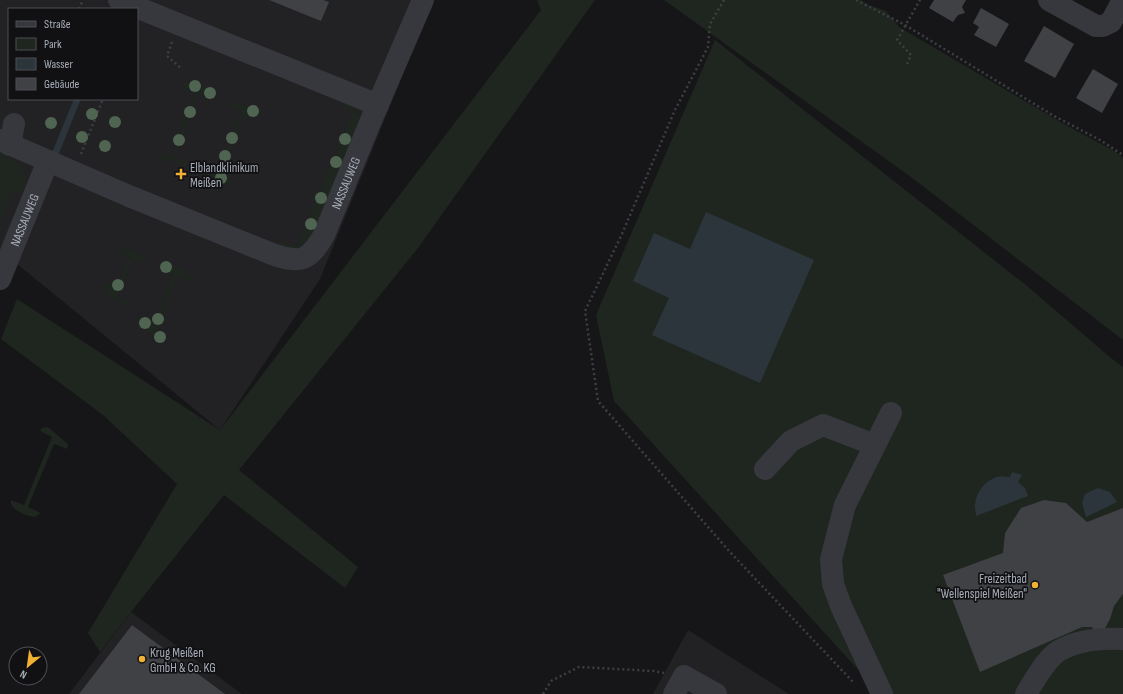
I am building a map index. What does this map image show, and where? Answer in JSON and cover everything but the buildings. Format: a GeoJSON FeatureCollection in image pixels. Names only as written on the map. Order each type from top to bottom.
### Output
{"type":"FeatureCollection","features":[{"type":"Feature","properties":{"kind":"street"},"geometry":{"type":"LineString","coordinates":[[119,0],[378,105]]}},
{"type":"Feature","properties":{"kind":"street","name":"NASSAUWEG"},"geometry":{"type":"LineString","coordinates":[[5,143],[272,254],[286,259],[301,259],[310,255],[324,235],[423,0]]}},
{"type":"Feature","properties":{"kind":"street"},"geometry":{"type":"LineString","coordinates":[[1059,2],[1096,26],[1103,26],[1111,22],[1123,0]]}},
{"type":"Feature","properties":{"kind":"street"},"geometry":{"type":"LineString","coordinates":[[5,143],[14,124]]}},
{"type":"Feature","properties":{"kind":"street","name":"NASSAUWEG"},"geometry":{"type":"LineString","coordinates":[[0,279],[48,161]]}},
{"type":"Feature","properties":{"kind":"street"},"geometry":{"type":"LineString","coordinates":[[882,694],[832,584],[831,559],[845,505],[891,413]]}},
{"type":"Feature","properties":{"kind":"street"},"geometry":{"type":"LineString","coordinates":[[765,469],[791,441],[823,425],[875,445]]}},
{"type":"Feature","properties":{"kind":"street"},"geometry":{"type":"LineString","coordinates":[[1026,694],[1043,668],[1056,653],[1070,646],[1090,641],[1123,639]]}},
{"type":"Feature","properties":{"kind":"street"},"geometry":{"type":"LineString","coordinates":[[679,685],[716,694]]}},
{"type":"Feature","properties":{"kind":"path"},"geometry":{"type":"LineString","coordinates":[[724,0],[710,24],[708,47],[675,110],[622,234],[585,311],[598,401],[729,551],[859,688]]}},
{"type":"Feature","properties":{"kind":"path"},"geometry":{"type":"LineString","coordinates":[[856,0],[905,25],[1054,116],[1123,154]]}},
{"type":"Feature","properties":{"kind":"path"},"geometry":{"type":"LineString","coordinates":[[907,64],[911,55],[897,40],[920,0]]}},
{"type":"Feature","properties":{"kind":"path"},"geometry":{"type":"LineString","coordinates":[[179,24],[167,56],[182,69]]}},
{"type":"Feature","properties":{"kind":"path"},"geometry":{"type":"LineString","coordinates":[[74,172],[103,100]]}},
{"type":"Feature","properties":{"kind":"path"},"geometry":{"type":"LineString","coordinates":[[543,694],[551,681],[579,667],[654,671],[679,685]]}},
{"type":"Feature","properties":{"kind":"shaded area","name":"Elblandklinikum Meißen"},"geometry":{"type":"Polygon","coordinates":[[[0,0],[433,0],[320,279],[220,430],[0,250],[0,0]]]}},
{"type":"Feature","properties":{"kind":"shaded area","name":"Krug Meißen GmbH & Co. KG"},"geometry":{"type":"Polygon","coordinates":[[[131,612],[242,694],[69,694],[131,612]]]}},
{"type":"Feature","properties":{"kind":"shaded area"},"geometry":{"type":"Polygon","coordinates":[[[688,630],[789,694],[653,694],[688,630]]]}},
{"type":"Feature","properties":{"kind":"green space"},"geometry":{"type":"Polygon","coordinates":[[[537,0],[595,0],[418,248],[239,470],[358,567],[345,588],[224,495],[100,652],[88,633],[177,484],[103,415],[1,339],[17,299],[220,430],[541,10],[537,0]]]}},
{"type":"Feature","properties":{"kind":"green space"},"geometry":{"type":"Polygon","coordinates":[[[664,0],[861,0],[869,5],[886,11],[899,27],[1064,124],[1116,152],[1123,158],[1123,340],[911,177],[664,0]]]}},
{"type":"Feature","properties":{"kind":"green space"},"geometry":{"type":"Polygon","coordinates":[[[715,40],[1027,286],[1123,367],[1123,694],[880,694],[614,401],[596,315],[715,40]]]}},
{"type":"Feature","properties":{"kind":"green space"},"geometry":{"type":"Polygon","coordinates":[[[186,81],[212,91],[214,98],[199,93],[175,158],[188,163],[184,166],[160,158],[158,152],[171,157],[196,92],[182,86],[186,81]]]}},
{"type":"Feature","properties":{"kind":"green space"},"geometry":{"type":"Polygon","coordinates":[[[344,100],[355,110],[361,123],[313,247],[278,250],[282,242],[297,246],[353,111],[342,107],[344,100]]]}},
{"type":"Feature","properties":{"kind":"green space"},"geometry":{"type":"Polygon","coordinates":[[[235,102],[259,111],[260,117],[246,112],[219,176],[234,181],[228,186],[205,177],[203,174],[204,170],[216,174],[242,111],[230,106],[235,102]]]}},
{"type":"Feature","properties":{"kind":"green space"},"geometry":{"type":"Polygon","coordinates":[[[0,153],[13,160],[22,168],[25,173],[27,186],[26,194],[14,189],[0,222],[0,153]]]}},
{"type":"Feature","properties":{"kind":"green space"},"geometry":{"type":"Polygon","coordinates":[[[123,247],[145,256],[147,264],[134,259],[117,296],[130,303],[126,306],[114,298],[104,287],[105,283],[116,288],[130,257],[116,251],[123,247]]]}},
{"type":"Feature","properties":{"kind":"green space"},"geometry":{"type":"Polygon","coordinates":[[[164,265],[183,270],[189,275],[192,282],[177,276],[155,333],[168,338],[165,343],[161,343],[141,323],[142,319],[153,325],[174,275],[161,269],[164,265]]]}},
{"type":"Feature","properties":{"kind":"green space"},"geometry":{"type":"Polygon","coordinates":[[[46,427],[67,443],[68,446],[67,449],[54,444],[28,507],[41,513],[35,517],[25,515],[18,511],[11,504],[11,500],[24,505],[52,437],[40,431],[42,428],[46,427]]]}},
{"type":"Feature","properties":{"kind":"water"},"geometry":{"type":"Polygon","coordinates":[[[74,100],[81,100],[57,158],[51,155],[74,100]]]}},
{"type":"Feature","properties":{"kind":"water"},"geometry":{"type":"Polygon","coordinates":[[[706,212],[814,260],[760,383],[652,335],[669,298],[633,281],[654,233],[690,249],[706,212]]]}},
{"type":"Feature","properties":{"kind":"water"},"geometry":{"type":"Polygon","coordinates":[[[1012,472],[1022,475],[1018,482],[1025,488],[1028,496],[976,516],[975,502],[984,485],[997,477],[1010,477],[1012,472]]]}},
{"type":"Feature","properties":{"kind":"water"},"geometry":{"type":"Polygon","coordinates":[[[1098,488],[1110,492],[1117,502],[1086,517],[1082,503],[1085,494],[1098,488]]]}},
{"type":"Feature","properties":{"kind":"place","name":"Elblandklinikum Meißen"},"geometry":{"type":"Point","coordinates":[181,174]}},
{"type":"Feature","properties":{"kind":"place","name":"Freizeitbad \"Wellenspiel Meißen\""},"geometry":{"type":"Point","coordinates":[1035,585]}},
{"type":"Feature","properties":{"kind":"place","name":"Krug Meißen GmbH & Co. KG"},"geometry":{"type":"Point","coordinates":[142,659]}}]}
